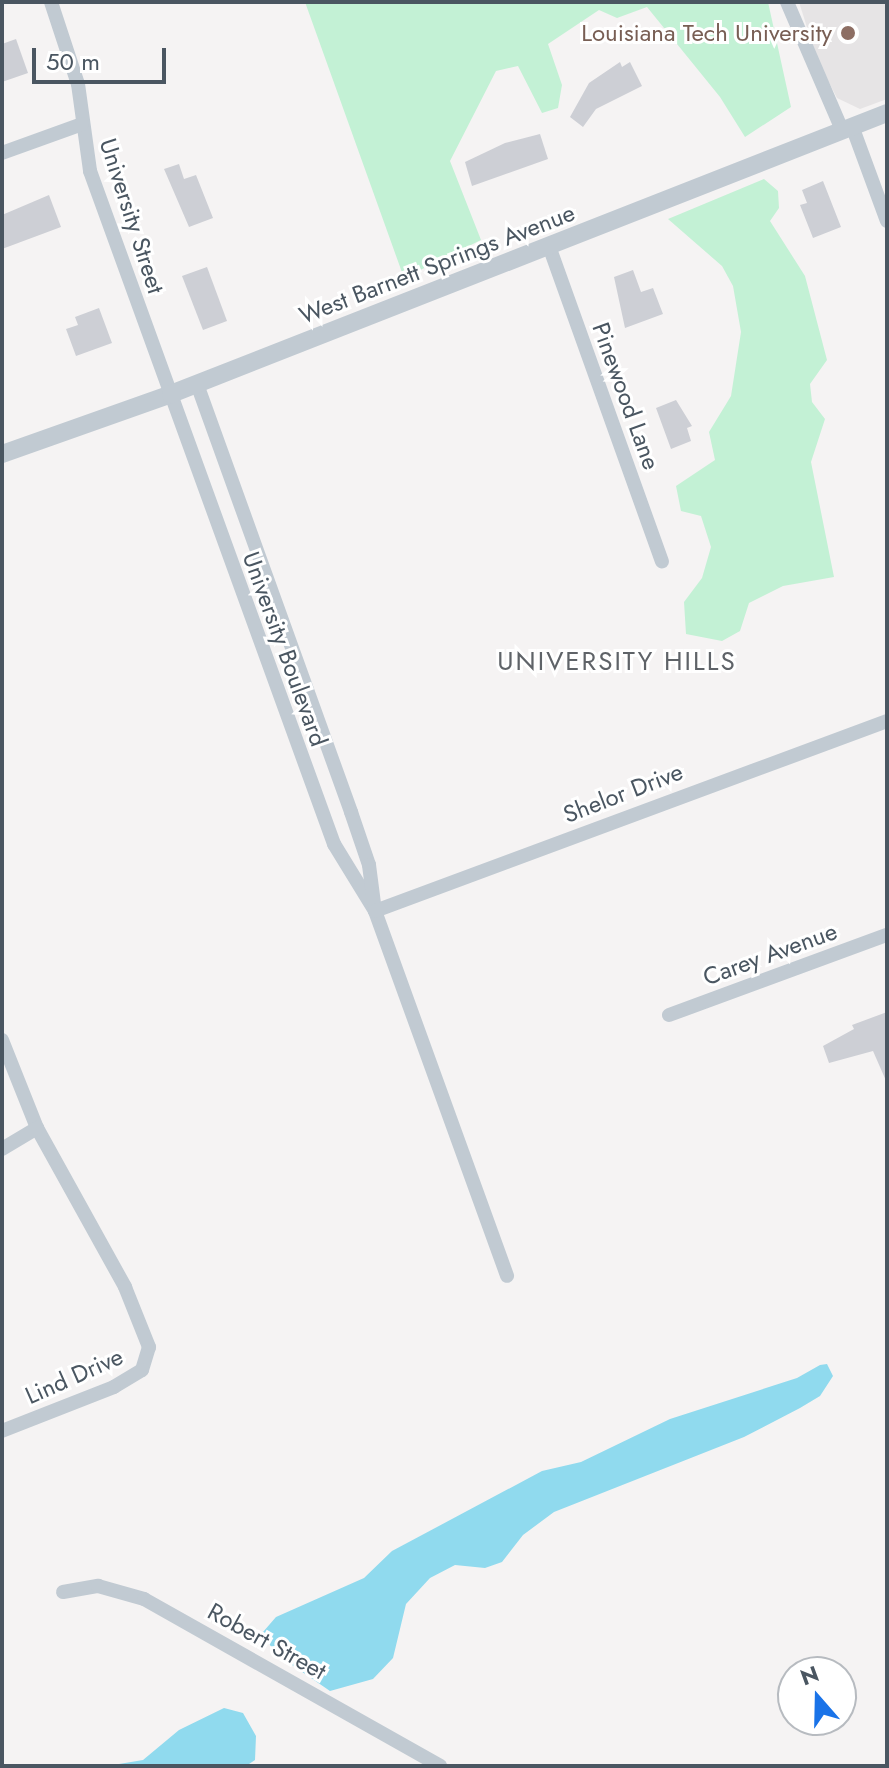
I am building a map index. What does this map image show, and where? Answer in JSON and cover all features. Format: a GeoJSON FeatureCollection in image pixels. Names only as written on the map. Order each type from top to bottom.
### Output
{"type":"FeatureCollection","features":[{"type":"Feature","properties":{"kind":"street","name":"University Street"},"geometry":{"type":"LineString","coordinates":[[51,2],[78,84],[90,171],[171,394]]}},
{"type":"Feature","properties":{"kind":"street"},"geometry":{"type":"LineString","coordinates":[[787,2],[887,221]]}},
{"type":"Feature","properties":{"kind":"street","name":"West Barnett Springs Avenue"},"geometry":{"type":"LineString","coordinates":[[2,454],[197,384],[887,113]]}},
{"type":"Feature","properties":{"kind":"street"},"geometry":{"type":"LineString","coordinates":[[2,153],[82,124]]}},
{"type":"Feature","properties":{"kind":"street","name":"Pinewood Lane"},"geometry":{"type":"LineString","coordinates":[[549,246],[662,561]]}},
{"type":"Feature","properties":{"kind":"street","name":"University Boulevard"},"geometry":{"type":"LineString","coordinates":[[197,384],[369,865],[375,911]]}},
{"type":"Feature","properties":{"kind":"street","name":"University Boulevard"},"geometry":{"type":"LineString","coordinates":[[171,394],[334,844],[375,911],[507,1276]]}},
{"type":"Feature","properties":{"kind":"street","name":"Shelor Drive"},"geometry":{"type":"LineString","coordinates":[[375,911],[887,721]]}},
{"type":"Feature","properties":{"kind":"street","name":"Carey Avenue"},"geometry":{"type":"LineString","coordinates":[[669,1015],[887,935]]}},
{"type":"Feature","properties":{"kind":"street"},"geometry":{"type":"LineString","coordinates":[[2,1040],[37,1128],[2,1149]]}},
{"type":"Feature","properties":{"kind":"street","name":"Lind Drive"},"geometry":{"type":"LineString","coordinates":[[2,1431],[114,1387],[142,1370],[149,1347],[125,1287],[37,1128]]}},
{"type":"Feature","properties":{"kind":"street","name":"Robert Street"},"geometry":{"type":"LineString","coordinates":[[63,1592],[98,1586],[144,1599],[440,1766]]}},
{"type":"Feature","properties":{"kind":"shaded area","name":"Louisiana Tech University"},"geometry":{"type":"Polygon","coordinates":[[[799,2],[887,2],[887,99],[860,109],[837,98],[817,59],[799,2]]]}},
{"type":"Feature","properties":{"kind":"green space"},"geometry":{"type":"Polygon","coordinates":[[[305,2],[768,2],[791,107],[745,137],[720,97],[647,7],[617,18],[599,10],[548,44],[562,85],[558,108],[542,113],[518,66],[496,71],[450,161],[481,240],[404,278],[305,2]]]}},
{"type":"Feature","properties":{"kind":"green space"},"geometry":{"type":"Polygon","coordinates":[[[764,179],[778,191],[779,208],[770,221],[805,276],[827,360],[810,384],[812,402],[825,419],[811,462],[834,577],[783,586],[749,603],[740,631],[722,641],[686,634],[684,602],[702,578],[711,547],[701,516],[681,511],[676,486],[715,460],[709,432],[731,396],[741,332],[733,286],[722,266],[668,219],[764,179]]]}},
{"type":"Feature","properties":{"kind":"water"},"geometry":{"type":"Polygon","coordinates":[[[827,1364],[833,1376],[820,1396],[800,1408],[744,1437],[554,1512],[523,1535],[502,1562],[485,1568],[455,1565],[430,1578],[406,1604],[393,1658],[373,1679],[330,1691],[279,1656],[265,1639],[263,1632],[276,1617],[364,1578],[392,1551],[542,1471],[581,1462],[670,1419],[797,1378],[827,1364]]]}},
{"type":"Feature","properties":{"kind":"water"},"geometry":{"type":"Polygon","coordinates":[[[224,1708],[243,1713],[256,1736],[255,1760],[246,1766],[107,1766],[143,1760],[179,1730],[224,1708]]]}},
{"type":"Feature","properties":{"kind":"building"},"geometry":{"type":"Polygon","coordinates":[[[16,39],[28,73],[2,82],[2,44],[16,39]]]}},
{"type":"Feature","properties":{"kind":"building"},"geometry":{"type":"Polygon","coordinates":[[[620,62],[622,67],[630,62],[642,86],[596,109],[583,127],[570,117],[589,83],[620,62]]]}},
{"type":"Feature","properties":{"kind":"building"},"geometry":{"type":"Polygon","coordinates":[[[540,134],[548,159],[472,186],[465,162],[505,143],[540,134]]]}},
{"type":"Feature","properties":{"kind":"building"},"geometry":{"type":"Polygon","coordinates":[[[179,164],[184,179],[196,175],[213,218],[189,227],[164,169],[179,164]]]}},
{"type":"Feature","properties":{"kind":"building"},"geometry":{"type":"Polygon","coordinates":[[[823,181],[841,227],[813,238],[800,205],[807,203],[802,190],[823,181]]]}},
{"type":"Feature","properties":{"kind":"building"},"geometry":{"type":"Polygon","coordinates":[[[49,195],[61,227],[2,249],[2,215],[49,195]]]}},
{"type":"Feature","properties":{"kind":"building"},"geometry":{"type":"Polygon","coordinates":[[[207,267],[227,321],[203,330],[182,276],[207,267]]]}},
{"type":"Feature","properties":{"kind":"building"},"geometry":{"type":"Polygon","coordinates":[[[633,270],[641,292],[653,288],[663,314],[625,328],[614,277],[633,270]]]}},
{"type":"Feature","properties":{"kind":"building"},"geometry":{"type":"Polygon","coordinates":[[[99,308],[112,343],[76,356],[66,329],[78,325],[75,317],[99,308]]]}},
{"type":"Feature","properties":{"kind":"building"},"geometry":{"type":"Polygon","coordinates":[[[676,400],[692,426],[687,428],[691,441],[671,449],[656,408],[676,400]]]}},
{"type":"Feature","properties":{"kind":"building"},"geometry":{"type":"Polygon","coordinates":[[[887,1012],[887,1083],[873,1051],[829,1063],[823,1046],[854,1029],[852,1025],[887,1012]]]}},
{"type":"Feature","properties":{"kind":"place","name":"Louisiana Tech University"},"geometry":{"type":"Point","coordinates":[848,33]}},
{"type":"Feature","properties":{"kind":"district","name":"UNIVERSITY HILLS"},"geometry":{"type":"Point","coordinates":[617,662]}}]}
